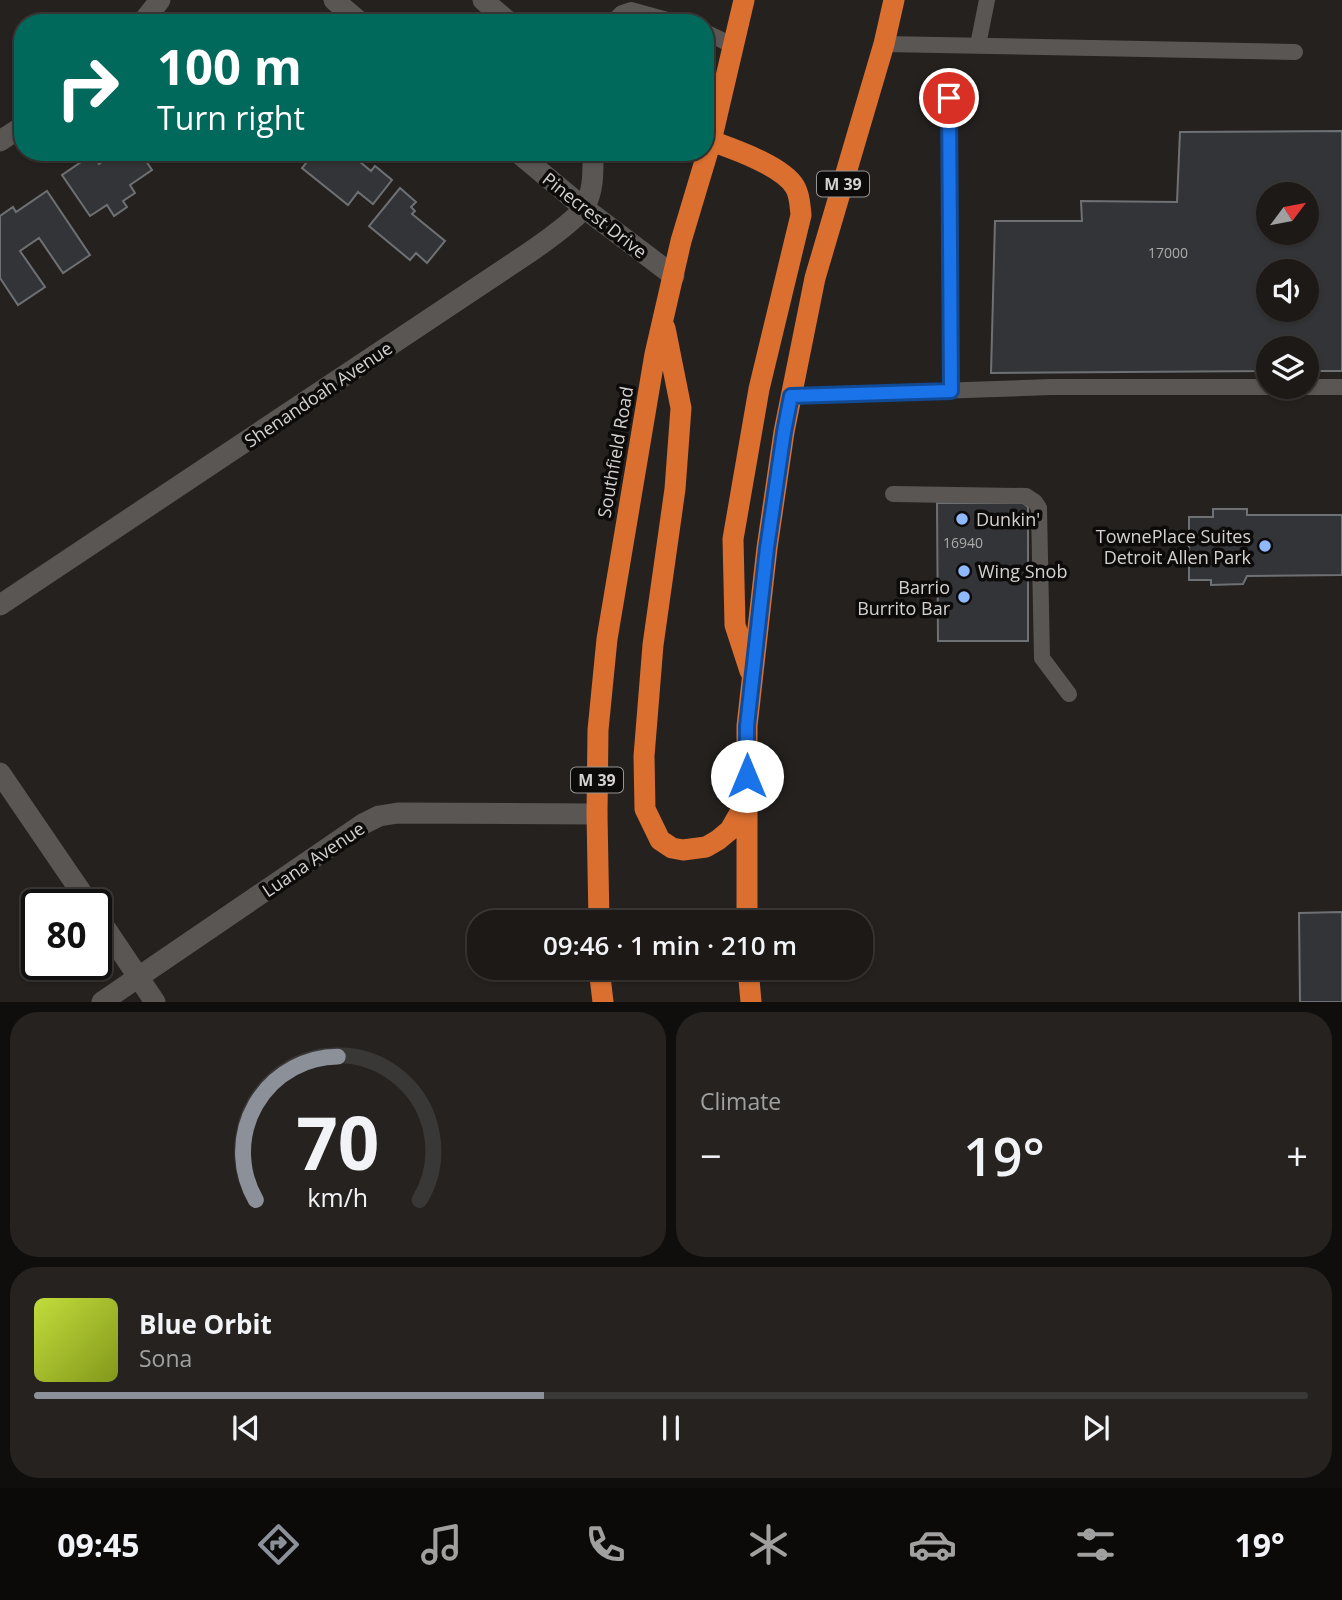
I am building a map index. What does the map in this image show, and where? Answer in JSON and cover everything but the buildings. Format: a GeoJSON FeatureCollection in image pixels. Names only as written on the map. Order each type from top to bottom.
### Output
{"type":"FeatureCollection","features":[{"type":"Feature","properties":{"kind":"highway","name":"Southfield Road"},"geometry":{"type":"LineString","coordinates":[[714,119],[744,0]]}},
{"type":"Feature","properties":{"kind":"highway","name":"M 39"},"geometry":{"type":"LineString","coordinates":[[747,910],[747,726],[767,548],[784,432],[815,278],[884,44],[894,0]]}},
{"type":"Feature","properties":{"kind":"highway"},"geometry":{"type":"LineString","coordinates":[[714,143],[750,155],[784,176],[794,185],[799,196],[801,215],[759,389],[733,539],[735,625],[752,676]]}},
{"type":"Feature","properties":{"kind":"highway","name":"Southfield Road"},"geometry":{"type":"LineString","coordinates":[[599,910],[598,730],[607,639],[655,355],[703,161]]}},
{"type":"Feature","properties":{"kind":"highway"},"geometry":{"type":"LineString","coordinates":[[663,319],[681,408],[675,489],[653,646],[645,756],[645,809],[660,840],[672,848],[683,850],[706,847],[718,840],[730,830],[747,802]]}},
{"type":"Feature","properties":{"kind":"highway"},"geometry":{"type":"LineString","coordinates":[[600,980],[603,1002]]}},
{"type":"Feature","properties":{"kind":"highway"},"geometry":{"type":"LineString","coordinates":[[749,980],[751,1002]]}},
{"type":"Feature","properties":{"kind":"street"},"geometry":{"type":"LineString","coordinates":[[149,14],[160,0]]}},
{"type":"Feature","properties":{"kind":"street"},"geometry":{"type":"LineString","coordinates":[[334,0],[350,14]]}},
{"type":"Feature","properties":{"kind":"street"},"geometry":{"type":"LineString","coordinates":[[483,0],[499,14]]}},
{"type":"Feature","properties":{"kind":"street","name":"Pinecrest Drive"},"geometry":{"type":"LineString","coordinates":[[528,161],[584,208],[674,276]]}},
{"type":"Feature","properties":{"kind":"street"},"geometry":{"type":"LineString","coordinates":[[584,208],[592,187],[593,161]]}},
{"type":"Feature","properties":{"kind":"street","name":"Shenandoah Avenue"},"geometry":{"type":"LineString","coordinates":[[0,605],[530,253],[584,208]]}},
{"type":"Feature","properties":{"kind":"street"},"geometry":{"type":"LineString","coordinates":[[0,773],[79,889]]}},
{"type":"Feature","properties":{"kind":"street","name":"Luana Avenue"},"geometry":{"type":"LineString","coordinates":[[102,1002],[351,832],[379,816],[398,813],[597,814]]}},
{"type":"Feature","properties":{"kind":"street"},"geometry":{"type":"LineString","coordinates":[[112,939],[155,1002]]}},
{"type":"Feature","properties":{"kind":"lane"},"geometry":{"type":"LineString","coordinates":[[978,45],[987,0]]}},
{"type":"Feature","properties":{"kind":"lane"},"geometry":{"type":"LineString","coordinates":[[621,14],[631,10],[645,14]]}},
{"type":"Feature","properties":{"kind":"lane"},"geometry":{"type":"LineString","coordinates":[[714,36],[734,46]]}},
{"type":"Feature","properties":{"kind":"lane"},"geometry":{"type":"LineString","coordinates":[[884,44],[1295,52]]}},
{"type":"Feature","properties":{"kind":"lane"},"geometry":{"type":"LineString","coordinates":[[949,98],[951,391]]}},
{"type":"Feature","properties":{"kind":"lane"},"geometry":{"type":"LineString","coordinates":[[791,396],[1051,387],[1256,387]]}},
{"type":"Feature","properties":{"kind":"lane"},"geometry":{"type":"LineString","coordinates":[[1319,387],[1342,387]]}},
{"type":"Feature","properties":{"kind":"lane"},"geometry":{"type":"LineString","coordinates":[[893,494],[1026,496],[1035,502],[1039,508],[1042,658],[1069,694]]}},
{"type":"Feature","properties":{"kind":"place","name":"Dunkin'"},"geometry":{"type":"Point","coordinates":[962,519]}},
{"type":"Feature","properties":{"kind":"place","name":"TownePlace Suites Detroit Allen Park"},"geometry":{"type":"Point","coordinates":[1265,546]}},
{"type":"Feature","properties":{"kind":"place","name":"Wing Snob"},"geometry":{"type":"Point","coordinates":[964,571]}},
{"type":"Feature","properties":{"kind":"place","name":"Barrio Burrito Bar"},"geometry":{"type":"Point","coordinates":[964,597]}},
{"type":"Feature","properties":{"kind":"route"},"geometry":{"type":"LineString","coordinates":[[747,776],[747,726],[767,548],[791,396],[951,391],[949,98]]}}]}
